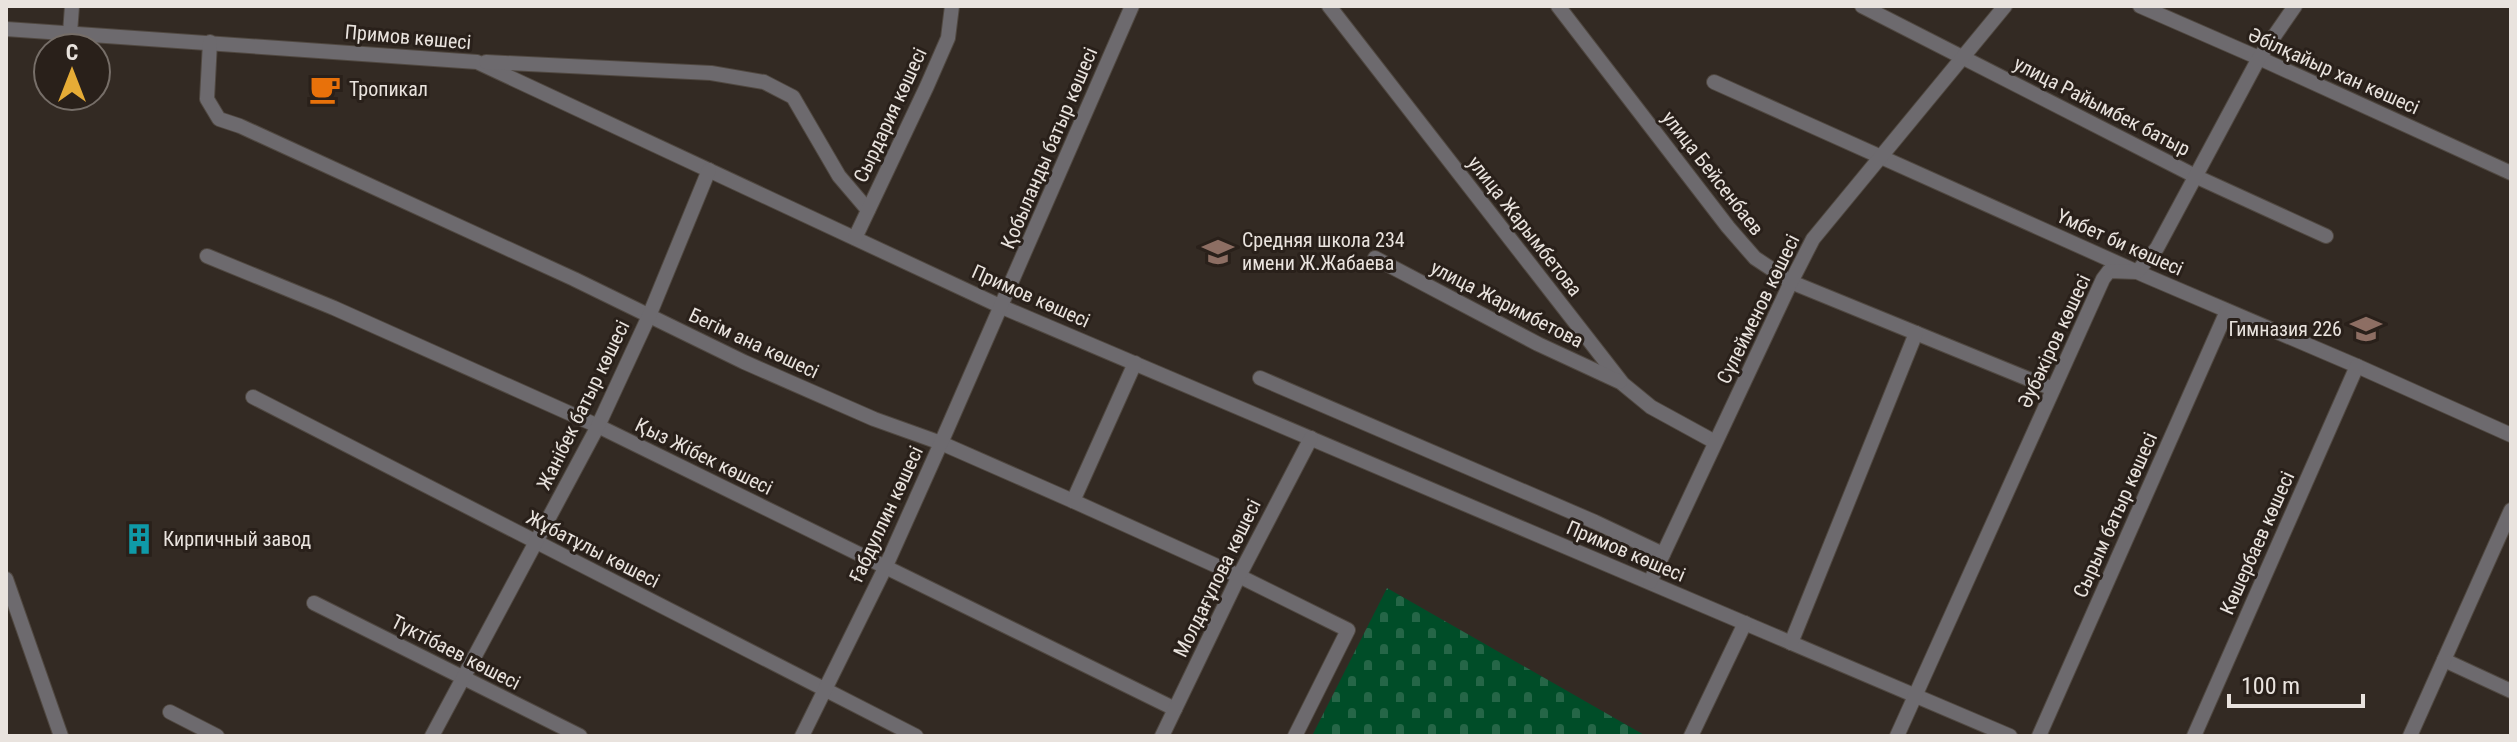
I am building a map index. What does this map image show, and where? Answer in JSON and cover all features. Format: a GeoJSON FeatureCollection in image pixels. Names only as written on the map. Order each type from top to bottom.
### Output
{"type":"FeatureCollection","features":[{"type":"Feature","properties":{"kind":"street"},"geometry":{"type":"LineString","coordinates":[[70,32],[72,6]]}},
{"type":"Feature","properties":{"kind":"street","name":"Сырдария көшесі"},"geometry":{"type":"LineString","coordinates":[[855,238],[948,38],[952,6]]}},
{"type":"Feature","properties":{"kind":"street","name":"Қобыланды батыр көшесі"},"geometry":{"type":"LineString","coordinates":[[1002,307],[1132,6]]}},
{"type":"Feature","properties":{"kind":"street","name":"улица Жарымбетова"},"geometry":{"type":"LineString","coordinates":[[1329,6],[1623,384],[1651,407],[1715,442]]}},
{"type":"Feature","properties":{"kind":"street","name":"улица Бейсенбаев"},"geometry":{"type":"LineString","coordinates":[[1558,6],[1755,258],[1791,282],[2053,389]]}},
{"type":"Feature","properties":{"kind":"street","name":"улица Райымбек батыр"},"geometry":{"type":"LineString","coordinates":[[1862,6],[2197,177],[2326,236]]}},
{"type":"Feature","properties":{"kind":"street","name":"Сүлейменов көшесі"},"geometry":{"type":"LineString","coordinates":[[1650,582],[1813,239],[2005,6]]}},
{"type":"Feature","properties":{"kind":"street","name":"Әбілқайыр хан көшесі"},"geometry":{"type":"LineString","coordinates":[[2140,6],[2511,173]]}},
{"type":"Feature","properties":{"kind":"street"},"geometry":{"type":"LineString","coordinates":[[2137,272],[2157,248],[2259,58],[2295,6]]}},
{"type":"Feature","properties":{"kind":"street","name":"Примов көшесі"},"geometry":{"type":"LineString","coordinates":[[6,29],[54,32]]}},
{"type":"Feature","properties":{"kind":"street","name":"Примов көшесі"},"geometry":{"type":"LineString","coordinates":[[112,36],[477,62],[1002,307],[2010,736]]}},
{"type":"Feature","properties":{"kind":"street","name":"Бегім ана көшесі"},"geometry":{"type":"LineString","coordinates":[[210,42],[207,99],[219,119],[574,279],[744,362],[1073,501],[1239,576],[1348,630],[1295,736]]}},
{"type":"Feature","properties":{"kind":"street"},"geometry":{"type":"LineString","coordinates":[[477,62],[711,73],[764,82],[793,97],[839,176],[868,210]]}},
{"type":"Feature","properties":{"kind":"street","name":"Үмбет би көшесі"},"geometry":{"type":"LineString","coordinates":[[1714,82],[2137,272],[2511,435]]}},
{"type":"Feature","properties":{"kind":"street","name":"Жанібек батыр көшесі"},"geometry":{"type":"LineString","coordinates":[[432,736],[598,426],[649,316],[709,170]]}},
{"type":"Feature","properties":{"kind":"street","name":"Қыз Жібек көшесі"},"geometry":{"type":"LineString","coordinates":[[207,256],[334,308],[598,426],[1175,709]]}},
{"type":"Feature","properties":{"kind":"street","name":"улица Жаримбетова"},"geometry":{"type":"LineString","coordinates":[[1375,258],[1538,344],[1623,384]]}},
{"type":"Feature","properties":{"kind":"street","name":"Әубәкіров көшесі"},"geometry":{"type":"LineString","coordinates":[[1897,736],[2103,279],[2109,271],[2137,272]]}},
{"type":"Feature","properties":{"kind":"street","name":"Ғабдуллин көшесі"},"geometry":{"type":"LineString","coordinates":[[802,736],[885,568],[1002,307]]}},
{"type":"Feature","properties":{"kind":"street","name":"Сырым батыр көшесі"},"geometry":{"type":"LineString","coordinates":[[2039,736],[2227,311]]}},
{"type":"Feature","properties":{"kind":"street"},"geometry":{"type":"LineString","coordinates":[[1791,643],[1916,333]]}},
{"type":"Feature","properties":{"kind":"street"},"geometry":{"type":"LineString","coordinates":[[1073,501],[1135,363]]}},
{"type":"Feature","properties":{"kind":"street","name":"Көшербаев көшесі"},"geometry":{"type":"LineString","coordinates":[[2194,736],[2357,366]]}},
{"type":"Feature","properties":{"kind":"street"},"geometry":{"type":"LineString","coordinates":[[1260,378],[1663,554]]}},
{"type":"Feature","properties":{"kind":"street","name":"Жұбатұлы көшесі"},"geometry":{"type":"LineString","coordinates":[[253,397],[916,736]]}},
{"type":"Feature","properties":{"kind":"street","name":"Молдағұлова көшесі"},"geometry":{"type":"LineString","coordinates":[[1162,736],[1239,576],[1311,438]]}},
{"type":"Feature","properties":{"kind":"street"},"geometry":{"type":"LineString","coordinates":[[2410,736],[2511,510]]}},
{"type":"Feature","properties":{"kind":"street"},"geometry":{"type":"LineString","coordinates":[[6,579],[61,736]]}},
{"type":"Feature","properties":{"kind":"street","name":"Түктібаев көшесі"},"geometry":{"type":"LineString","coordinates":[[314,603],[580,736]]}},
{"type":"Feature","properties":{"kind":"street"},"geometry":{"type":"LineString","coordinates":[[1691,736],[1745,623]]}},
{"type":"Feature","properties":{"kind":"street"},"geometry":{"type":"LineString","coordinates":[[2444,660],[2511,691]]}},
{"type":"Feature","properties":{"kind":"street"},"geometry":{"type":"LineString","coordinates":[[170,712],[217,736]]}},
{"type":"Feature","properties":{"kind":"green space"},"geometry":{"type":"Polygon","coordinates":[[[1387,588],[1646,736],[1312,736],[1387,588]]]}},
{"type":"Feature","properties":{"kind":"place","name":"Тропикал"},"geometry":{"type":"Point","coordinates":[325,89]}},
{"type":"Feature","properties":{"kind":"place","name":"Средняя школа 234 имени Ж.Жабаева"},"geometry":{"type":"Point","coordinates":[1218,252]}},
{"type":"Feature","properties":{"kind":"place","name":"Гимназия 226"},"geometry":{"type":"Point","coordinates":[2366,329]}},
{"type":"Feature","properties":{"kind":"place","name":"Кирпичный завод"},"geometry":{"type":"Point","coordinates":[139,539]}}]}
